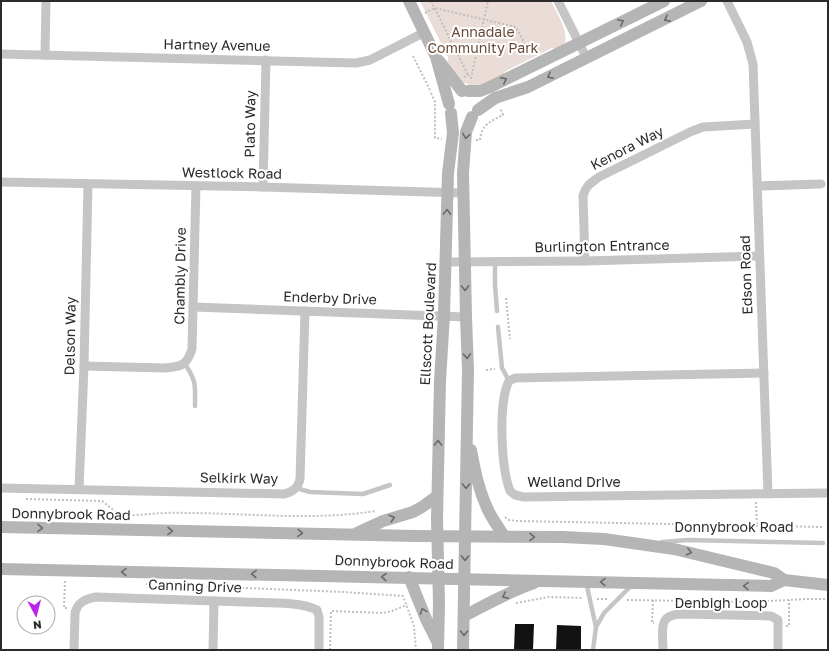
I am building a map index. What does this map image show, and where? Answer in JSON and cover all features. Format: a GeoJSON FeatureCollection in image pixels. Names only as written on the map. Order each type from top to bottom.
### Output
{"type":"FeatureCollection","features":[{"type":"Feature","properties":{"kind":"main road","name":"Ellscott Boulevard"},"geometry":{"type":"LineString","coordinates":[[409,1],[436,57],[457,87],[450,109],[453,133],[447,192],[446,262],[440,381],[437,496],[438,647]]}},
{"type":"Feature","properties":{"kind":"main road"},"geometry":{"type":"LineString","coordinates":[[457,87],[480,91],[490,88],[664,1]]}},
{"type":"Feature","properties":{"kind":"main road"},"geometry":{"type":"LineString","coordinates":[[457,87],[453,95],[450,109],[459,119],[468,119],[495,98],[528,87],[702,1]]}},
{"type":"Feature","properties":{"kind":"main road"},"geometry":{"type":"LineString","coordinates":[[457,87],[476,96],[478,101],[475,114],[466,132],[463,193],[468,370],[464,650]]}},
{"type":"Feature","properties":{"kind":"main road"},"geometry":{"type":"LineString","coordinates":[[467,428],[477,479],[482,496],[489,512],[504,536]]}},
{"type":"Feature","properties":{"kind":"main road"},"geometry":{"type":"LineString","coordinates":[[356,534],[383,521],[418,510],[437,496]]}},
{"type":"Feature","properties":{"kind":"main road","name":"Donnybrook Road"},"geometry":{"type":"LineString","coordinates":[[1,527],[584,538],[644,544],[698,554],[774,572],[784,580]]}},
{"type":"Feature","properties":{"kind":"main road","name":"Donnybrook Road"},"geometry":{"type":"LineString","coordinates":[[1,569],[771,586],[784,580],[828,585]]}},
{"type":"Feature","properties":{"kind":"main road"},"geometry":{"type":"LineString","coordinates":[[409,577],[438,647]]}},
{"type":"Feature","properties":{"kind":"main road"},"geometry":{"type":"LineString","coordinates":[[464,616],[517,590],[541,581]]}},
{"type":"Feature","properties":{"kind":"street"},"geometry":{"type":"LineString","coordinates":[[45,55],[46,1]]}},
{"type":"Feature","properties":{"kind":"street"},"geometry":{"type":"LineString","coordinates":[[558,1],[587,59]]}},
{"type":"Feature","properties":{"kind":"street","name":"Edson Road"},"geometry":{"type":"LineString","coordinates":[[727,1],[751,53],[753,64],[768,494]]}},
{"type":"Feature","properties":{"kind":"street","name":"Hartney Avenue"},"geometry":{"type":"LineString","coordinates":[[1,54],[363,62],[425,32]]}},
{"type":"Feature","properties":{"kind":"street","name":"Plato Way"},"geometry":{"type":"LineString","coordinates":[[263,187],[266,60]]}},
{"type":"Feature","properties":{"kind":"street","name":"Kenora Way"},"geometry":{"type":"LineString","coordinates":[[585,261],[582,196],[585,188],[591,183],[606,174],[702,127],[755,124]]}},
{"type":"Feature","properties":{"kind":"street","name":"Westlock Road"},"geometry":{"type":"LineString","coordinates":[[1,182],[263,187],[463,193]]}},
{"type":"Feature","properties":{"kind":"street","name":"Delson Way"},"geometry":{"type":"LineString","coordinates":[[79,489],[84,366],[88,184]]}},
{"type":"Feature","properties":{"kind":"street"},"geometry":{"type":"LineString","coordinates":[[758,186],[821,184]]}},
{"type":"Feature","properties":{"kind":"street","name":"Chambly Drive"},"geometry":{"type":"LineString","coordinates":[[185,364],[192,349],[196,186]]}},
{"type":"Feature","properties":{"kind":"street","name":"Burlington Entrance"},"geometry":{"type":"LineString","coordinates":[[446,262],[495,263],[759,256]]}},
{"type":"Feature","properties":{"kind":"street","name":"Enderby Drive"},"geometry":{"type":"LineString","coordinates":[[193,307],[466,317]]}},
{"type":"Feature","properties":{"kind":"street","name":"Selkirk Way"},"geometry":{"type":"LineString","coordinates":[[1,488],[284,494],[291,492],[296,488],[300,479],[305,311]]}},
{"type":"Feature","properties":{"kind":"street"},"geometry":{"type":"LineString","coordinates":[[84,366],[164,368],[177,367],[185,364]]}},
{"type":"Feature","properties":{"kind":"street"},"geometry":{"type":"LineString","coordinates":[[509,381],[515,378],[525,377],[764,373]]}},
{"type":"Feature","properties":{"kind":"street","name":"Welland Drive"},"geometry":{"type":"LineString","coordinates":[[509,381],[504,396],[503,457],[507,485],[510,491],[515,495],[524,497],[768,494]]}},
{"type":"Feature","properties":{"kind":"street"},"geometry":{"type":"LineString","coordinates":[[768,494],[828,493]]}},
{"type":"Feature","properties":{"kind":"street","name":"Canning Drive"},"geometry":{"type":"LineString","coordinates":[[76,608],[81,602],[96,597],[302,605],[312,607],[317,610],[319,617],[319,650]]}},
{"type":"Feature","properties":{"kind":"street"},"geometry":{"type":"LineString","coordinates":[[213,650],[214,601]]}},
{"type":"Feature","properties":{"kind":"street"},"geometry":{"type":"LineString","coordinates":[[74,650],[76,608]]}},
{"type":"Feature","properties":{"kind":"street","name":"Denbigh Loop"},"geometry":{"type":"LineString","coordinates":[[663,650],[664,623],[668,617],[673,614],[771,616],[778,620],[778,650]]}},
{"type":"Feature","properties":{"kind":"lane"},"geometry":{"type":"LineString","coordinates":[[495,263],[497,311]]}},
{"type":"Feature","properties":{"kind":"lane"},"geometry":{"type":"LineString","coordinates":[[498,327],[502,368],[509,381]]}},
{"type":"Feature","properties":{"kind":"lane"},"geometry":{"type":"LineString","coordinates":[[185,364],[192,374],[195,383],[195,406]]}},
{"type":"Feature","properties":{"kind":"lane"},"geometry":{"type":"LineString","coordinates":[[296,488],[310,492],[363,494],[390,485]]}},
{"type":"Feature","properties":{"kind":"lane","name":"Donnybrook Road"},"geometry":{"type":"LineString","coordinates":[[644,544],[688,540],[823,543]]}},
{"type":"Feature","properties":{"kind":"lane"},"geometry":{"type":"LineString","coordinates":[[586,582],[596,627],[594,650]]}},
{"type":"Feature","properties":{"kind":"lane"},"geometry":{"type":"LineString","coordinates":[[596,627],[604,613],[634,583]]}},
{"type":"Feature","properties":{"kind":"path"},"geometry":{"type":"LineString","coordinates":[[431,1],[468,76]]}},
{"type":"Feature","properties":{"kind":"path"},"geometry":{"type":"LineString","coordinates":[[413,56],[431,92],[457,87],[468,76],[471,78],[488,1]]}},
{"type":"Feature","properties":{"kind":"path"},"geometry":{"type":"LineString","coordinates":[[417,17],[435,8],[516,27],[529,52]]}},
{"type":"Feature","properties":{"kind":"path"},"geometry":{"type":"LineString","coordinates":[[506,298],[510,339]]}},
{"type":"Feature","properties":{"kind":"path"},"geometry":{"type":"LineString","coordinates":[[23,499],[102,501],[121,516],[183,512],[328,516],[382,510]]}},
{"type":"Feature","properties":{"kind":"path"},"geometry":{"type":"LineString","coordinates":[[504,516],[509,520],[517,521],[823,527]]}},
{"type":"Feature","properties":{"kind":"path"},"geometry":{"type":"LineString","coordinates":[[65,581],[64,608],[76,608]]}},
{"type":"Feature","properties":{"kind":"path"},"geometry":{"type":"LineString","coordinates":[[144,584],[344,592],[403,596],[414,626],[416,650]]}},
{"type":"Feature","properties":{"kind":"path"},"geometry":{"type":"LineString","coordinates":[[511,604],[531,599],[549,597],[752,602],[828,599]]}},
{"type":"Feature","properties":{"kind":"path"},"geometry":{"type":"LineString","coordinates":[[653,600],[652,623],[664,623]]}},
{"type":"Feature","properties":{"kind":"path"},"geometry":{"type":"LineString","coordinates":[[330,650],[331,611],[392,611],[419,601]]}},
{"type":"Feature","properties":{"kind":"green space","name":"Annadale Community Park"},"geometry":{"type":"Polygon","coordinates":[[[420,1],[551,1],[565,32],[565,43],[558,49],[552,48],[506,71],[501,76],[491,81],[479,85],[469,85],[460,80],[450,68],[448,57],[420,1]]]}},
{"type":"Feature","properties":{"kind":"building"},"geometry":{"type":"Polygon","coordinates":[[[515,624],[534,624],[533,650],[514,650],[515,624]]]}},
{"type":"Feature","properties":{"kind":"building"},"geometry":{"type":"Polygon","coordinates":[[[557,625],[581,626],[581,650],[556,650],[557,625]]]}}]}
